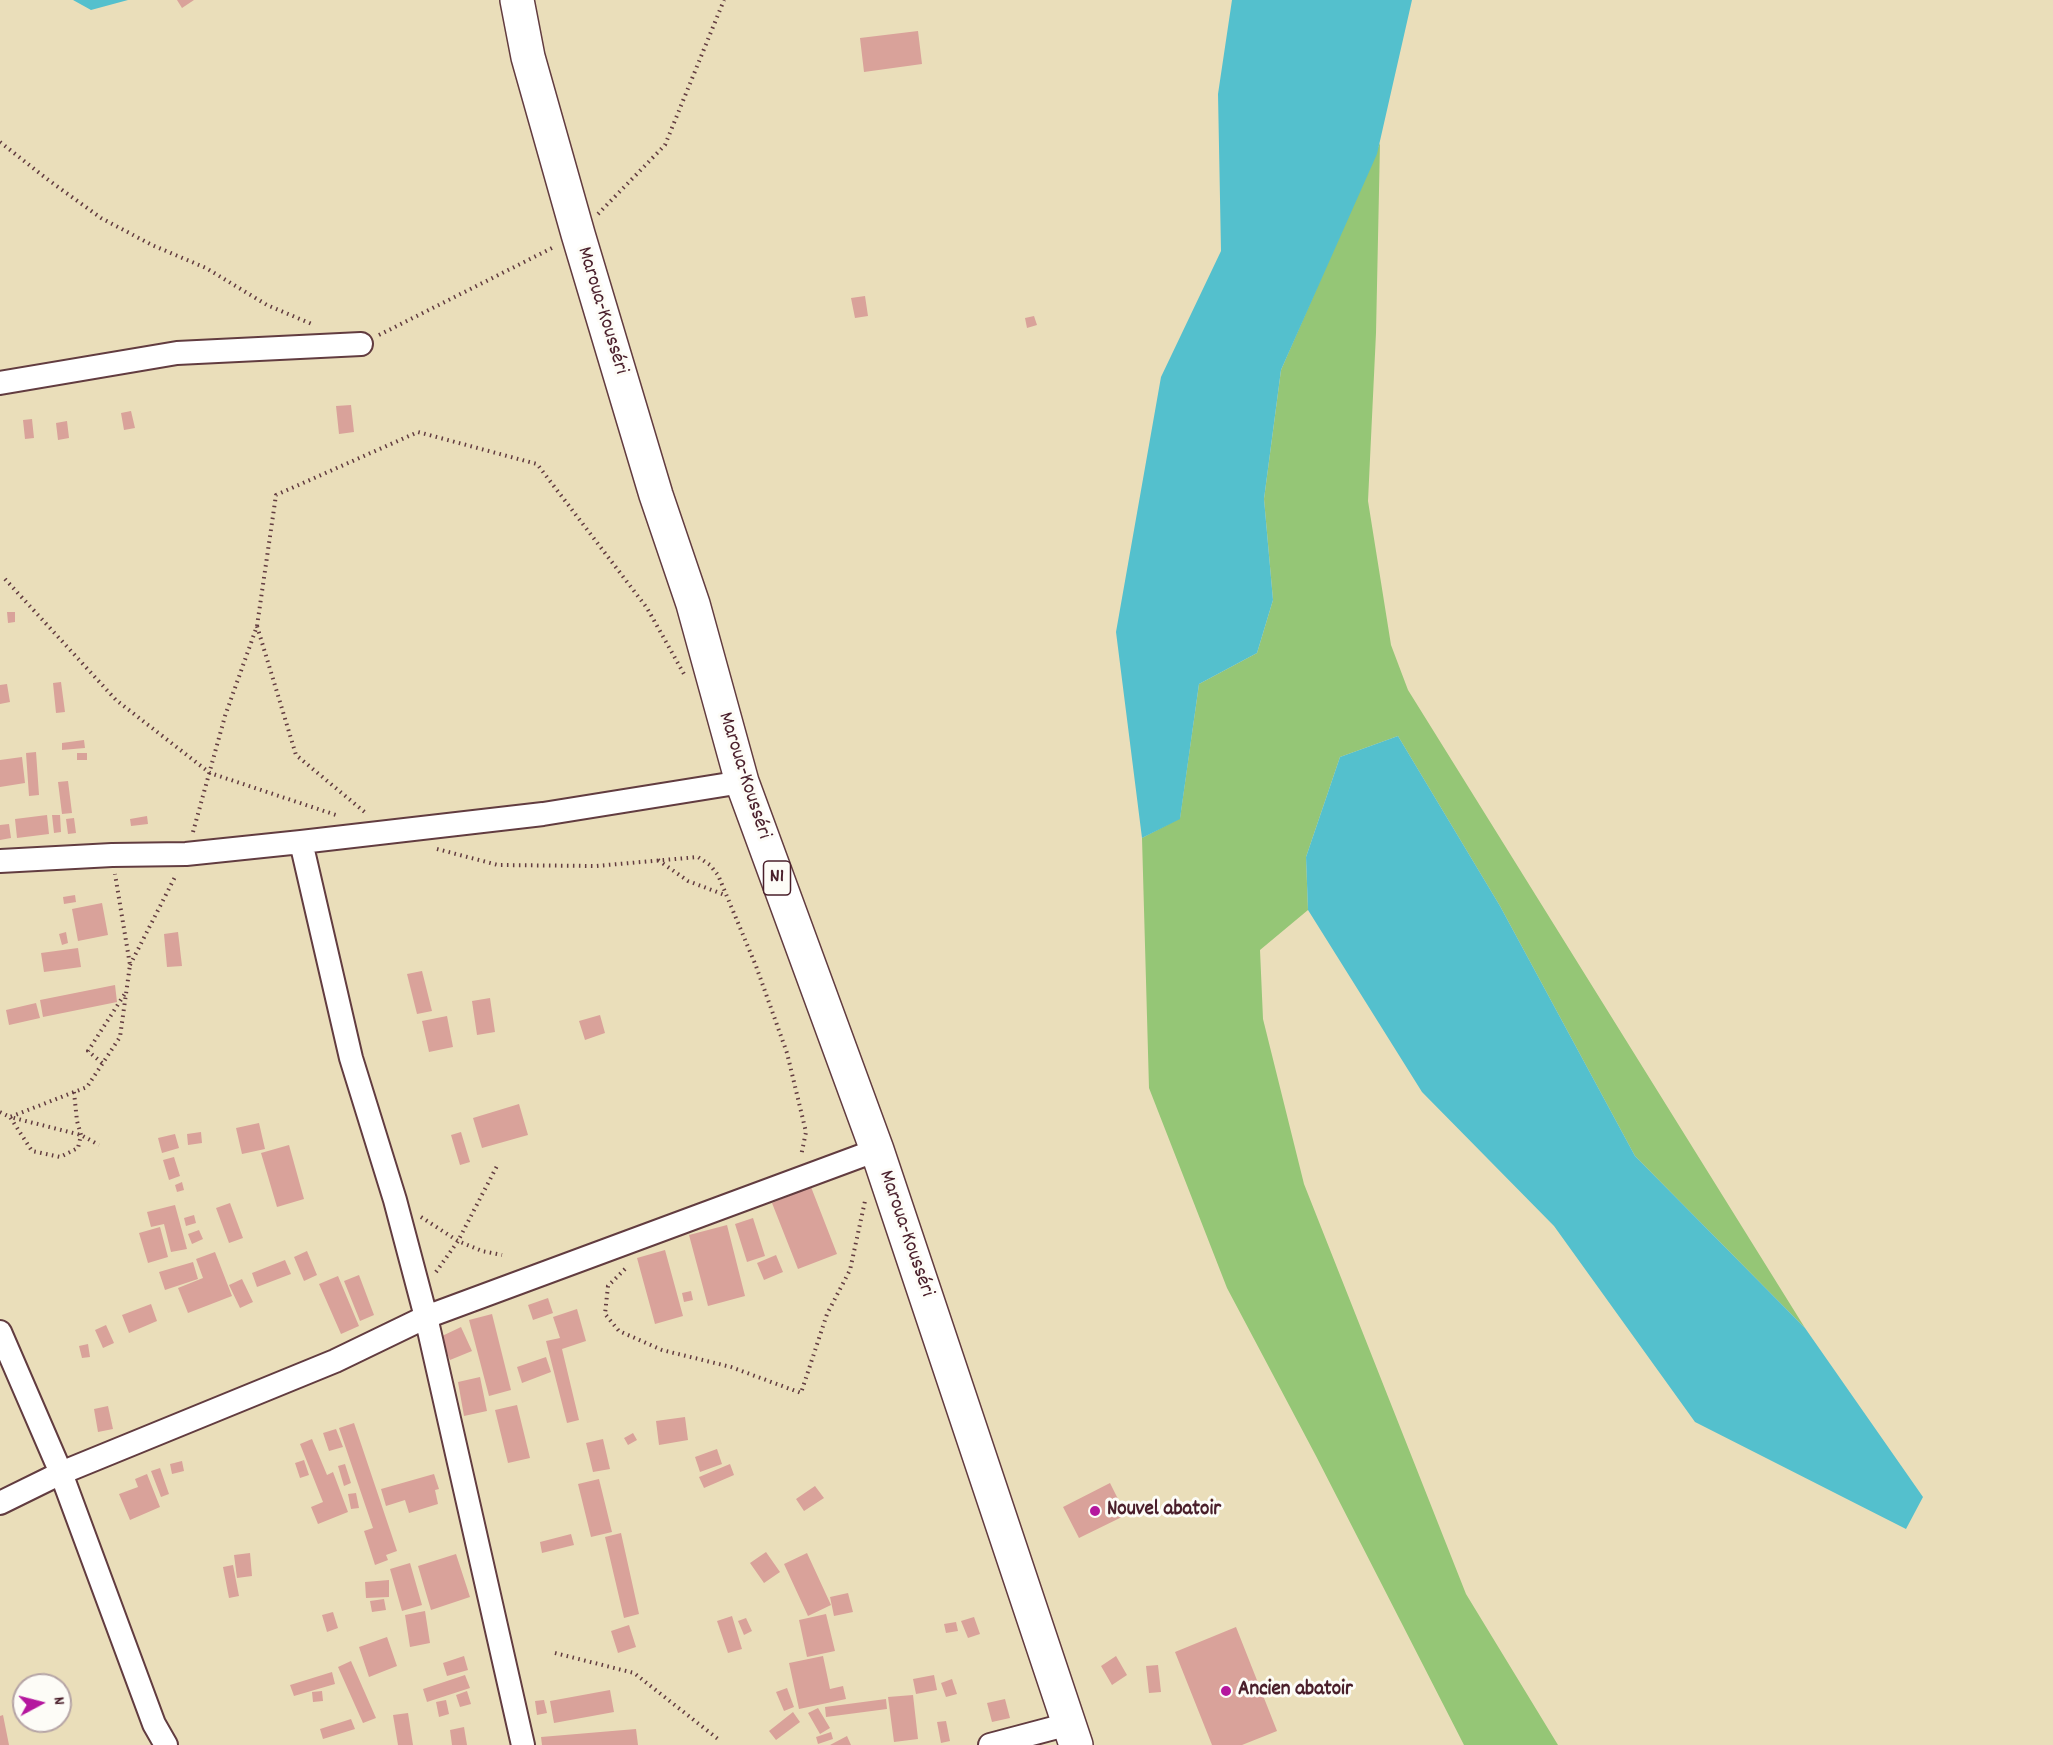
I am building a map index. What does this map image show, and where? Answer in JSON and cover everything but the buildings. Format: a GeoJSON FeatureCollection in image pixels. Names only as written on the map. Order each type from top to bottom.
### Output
{"type":"FeatureCollection","features":[{"type":"Feature","properties":{"kind":"highway","name":"Maroua-Kousséri"},"geometry":{"type":"LineString","coordinates":[[517,0],[528,57],[578,234],[657,495],[693,604],[742,782],[877,1150],[1073,1735]]}},
{"type":"Feature","properties":{"kind":"street"},"geometry":{"type":"LineString","coordinates":[[0,383],[177,353],[361,344]]}},
{"type":"Feature","properties":{"kind":"street"},"geometry":{"type":"LineString","coordinates":[[0,861],[186,854],[301,842],[543,814],[742,782]]}},
{"type":"Feature","properties":{"kind":"street"},"geometry":{"type":"LineString","coordinates":[[301,842],[351,1058],[395,1200],[426,1317],[523,1745]]}},
{"type":"Feature","properties":{"kind":"street"},"geometry":{"type":"LineString","coordinates":[[0,1503],[62,1473],[335,1361],[426,1317],[877,1150]]}},
{"type":"Feature","properties":{"kind":"street"},"geometry":{"type":"LineString","coordinates":[[0,1332],[62,1473],[154,1724],[166,1745]]}},
{"type":"Feature","properties":{"kind":"street"},"geometry":{"type":"LineString","coordinates":[[990,1745],[1073,1735]]}},
{"type":"Feature","properties":{"kind":"path"},"geometry":{"type":"LineString","coordinates":[[0,142],[101,218],[152,245],[206,268],[267,305],[319,327]]}},
{"type":"Feature","properties":{"kind":"path"},"geometry":{"type":"LineString","coordinates":[[130,965],[186,854],[225,716],[257,626],[276,495],[418,432],[537,464],[647,608],[686,680]]}},
{"type":"Feature","properties":{"kind":"path"},"geometry":{"type":"LineString","coordinates":[[5,579],[116,700],[210,773],[337,816]]}},
{"type":"Feature","properties":{"kind":"path"},"geometry":{"type":"LineString","coordinates":[[257,626],[296,755],[389,832]]}},
{"type":"Feature","properties":{"kind":"path"},"geometry":{"type":"LineString","coordinates":[[432,848],[498,865],[596,866],[698,857],[710,865],[718,875],[756,966],[787,1053],[806,1132],[796,1180]]}},
{"type":"Feature","properties":{"kind":"path"},"geometry":{"type":"LineString","coordinates":[[10,1117],[87,1087],[120,1037],[130,965],[112,855]]}},
{"type":"Feature","properties":{"kind":"path"},"geometry":{"type":"LineString","coordinates":[[658,860],[688,881],[726,895]]}},
{"type":"Feature","properties":{"kind":"path"},"geometry":{"type":"LineString","coordinates":[[102,1063],[88,1051],[128,988]]}},
{"type":"Feature","properties":{"kind":"path"},"geometry":{"type":"LineString","coordinates":[[10,1117],[32,1151],[60,1157],[78,1148],[81,1136],[74,1092]]}},
{"type":"Feature","properties":{"kind":"path"},"geometry":{"type":"LineString","coordinates":[[0,1112],[10,1117],[81,1136],[99,1145]]}},
{"type":"Feature","properties":{"kind":"path"},"geometry":{"type":"LineString","coordinates":[[420,1295],[458,1241],[498,1164]]}},
{"type":"Feature","properties":{"kind":"path"},"geometry":{"type":"LineString","coordinates":[[395,1200],[458,1241],[482,1251],[502,1255]]}},
{"type":"Feature","properties":{"kind":"path"},"geometry":{"type":"LineString","coordinates":[[625,1269],[608,1286],[605,1314],[619,1331],[662,1350],[731,1367],[801,1393],[827,1314],[850,1270],[865,1201]]}},
{"type":"Feature","properties":{"kind":"path"},"geometry":{"type":"LineString","coordinates":[[555,1653],[634,1673],[718,1739]]}},
{"type":"Feature","properties":{"kind":"green space"},"geometry":{"type":"Polygon","coordinates":[[[1380,143],[1376,333],[1368,501],[1391,645],[1408,690],[1805,1328],[1635,1156],[1500,906],[1398,736],[1340,757],[1306,857],[1308,910],[1260,950],[1263,1019],[1304,1184],[1466,1594],[1558,1745],[1464,1745],[1227,1288],[1149,1088],[1142,838],[1180,818],[1199,684],[1257,653],[1273,600],[1264,499],[1281,370],[1380,143]]]}},
{"type":"Feature","properties":{"kind":"water"},"geometry":{"type":"Polygon","coordinates":[[[73,0],[128,0],[91,10],[73,0]]]}},
{"type":"Feature","properties":{"kind":"water"},"geometry":{"type":"Polygon","coordinates":[[[1232,0],[1412,0],[1377,154],[1281,370],[1264,499],[1273,600],[1257,653],[1199,684],[1180,819],[1142,838],[1116,632],[1161,377],[1221,251],[1218,94],[1232,0]]]}},
{"type":"Feature","properties":{"kind":"water"},"geometry":{"type":"Polygon","coordinates":[[[1398,736],[1500,906],[1635,1156],[1805,1328],[1923,1497],[1906,1529],[1695,1422],[1554,1226],[1422,1092],[1308,910],[1306,857],[1340,757],[1398,736]]]}},
{"type":"Feature","properties":{"kind":"place","name":"Nouvel abatoir"},"geometry":{"type":"Point","coordinates":[1095,1511]}},
{"type":"Feature","properties":{"kind":"place","name":"Ancien abatoir"},"geometry":{"type":"Point","coordinates":[1226,1691]}}]}
